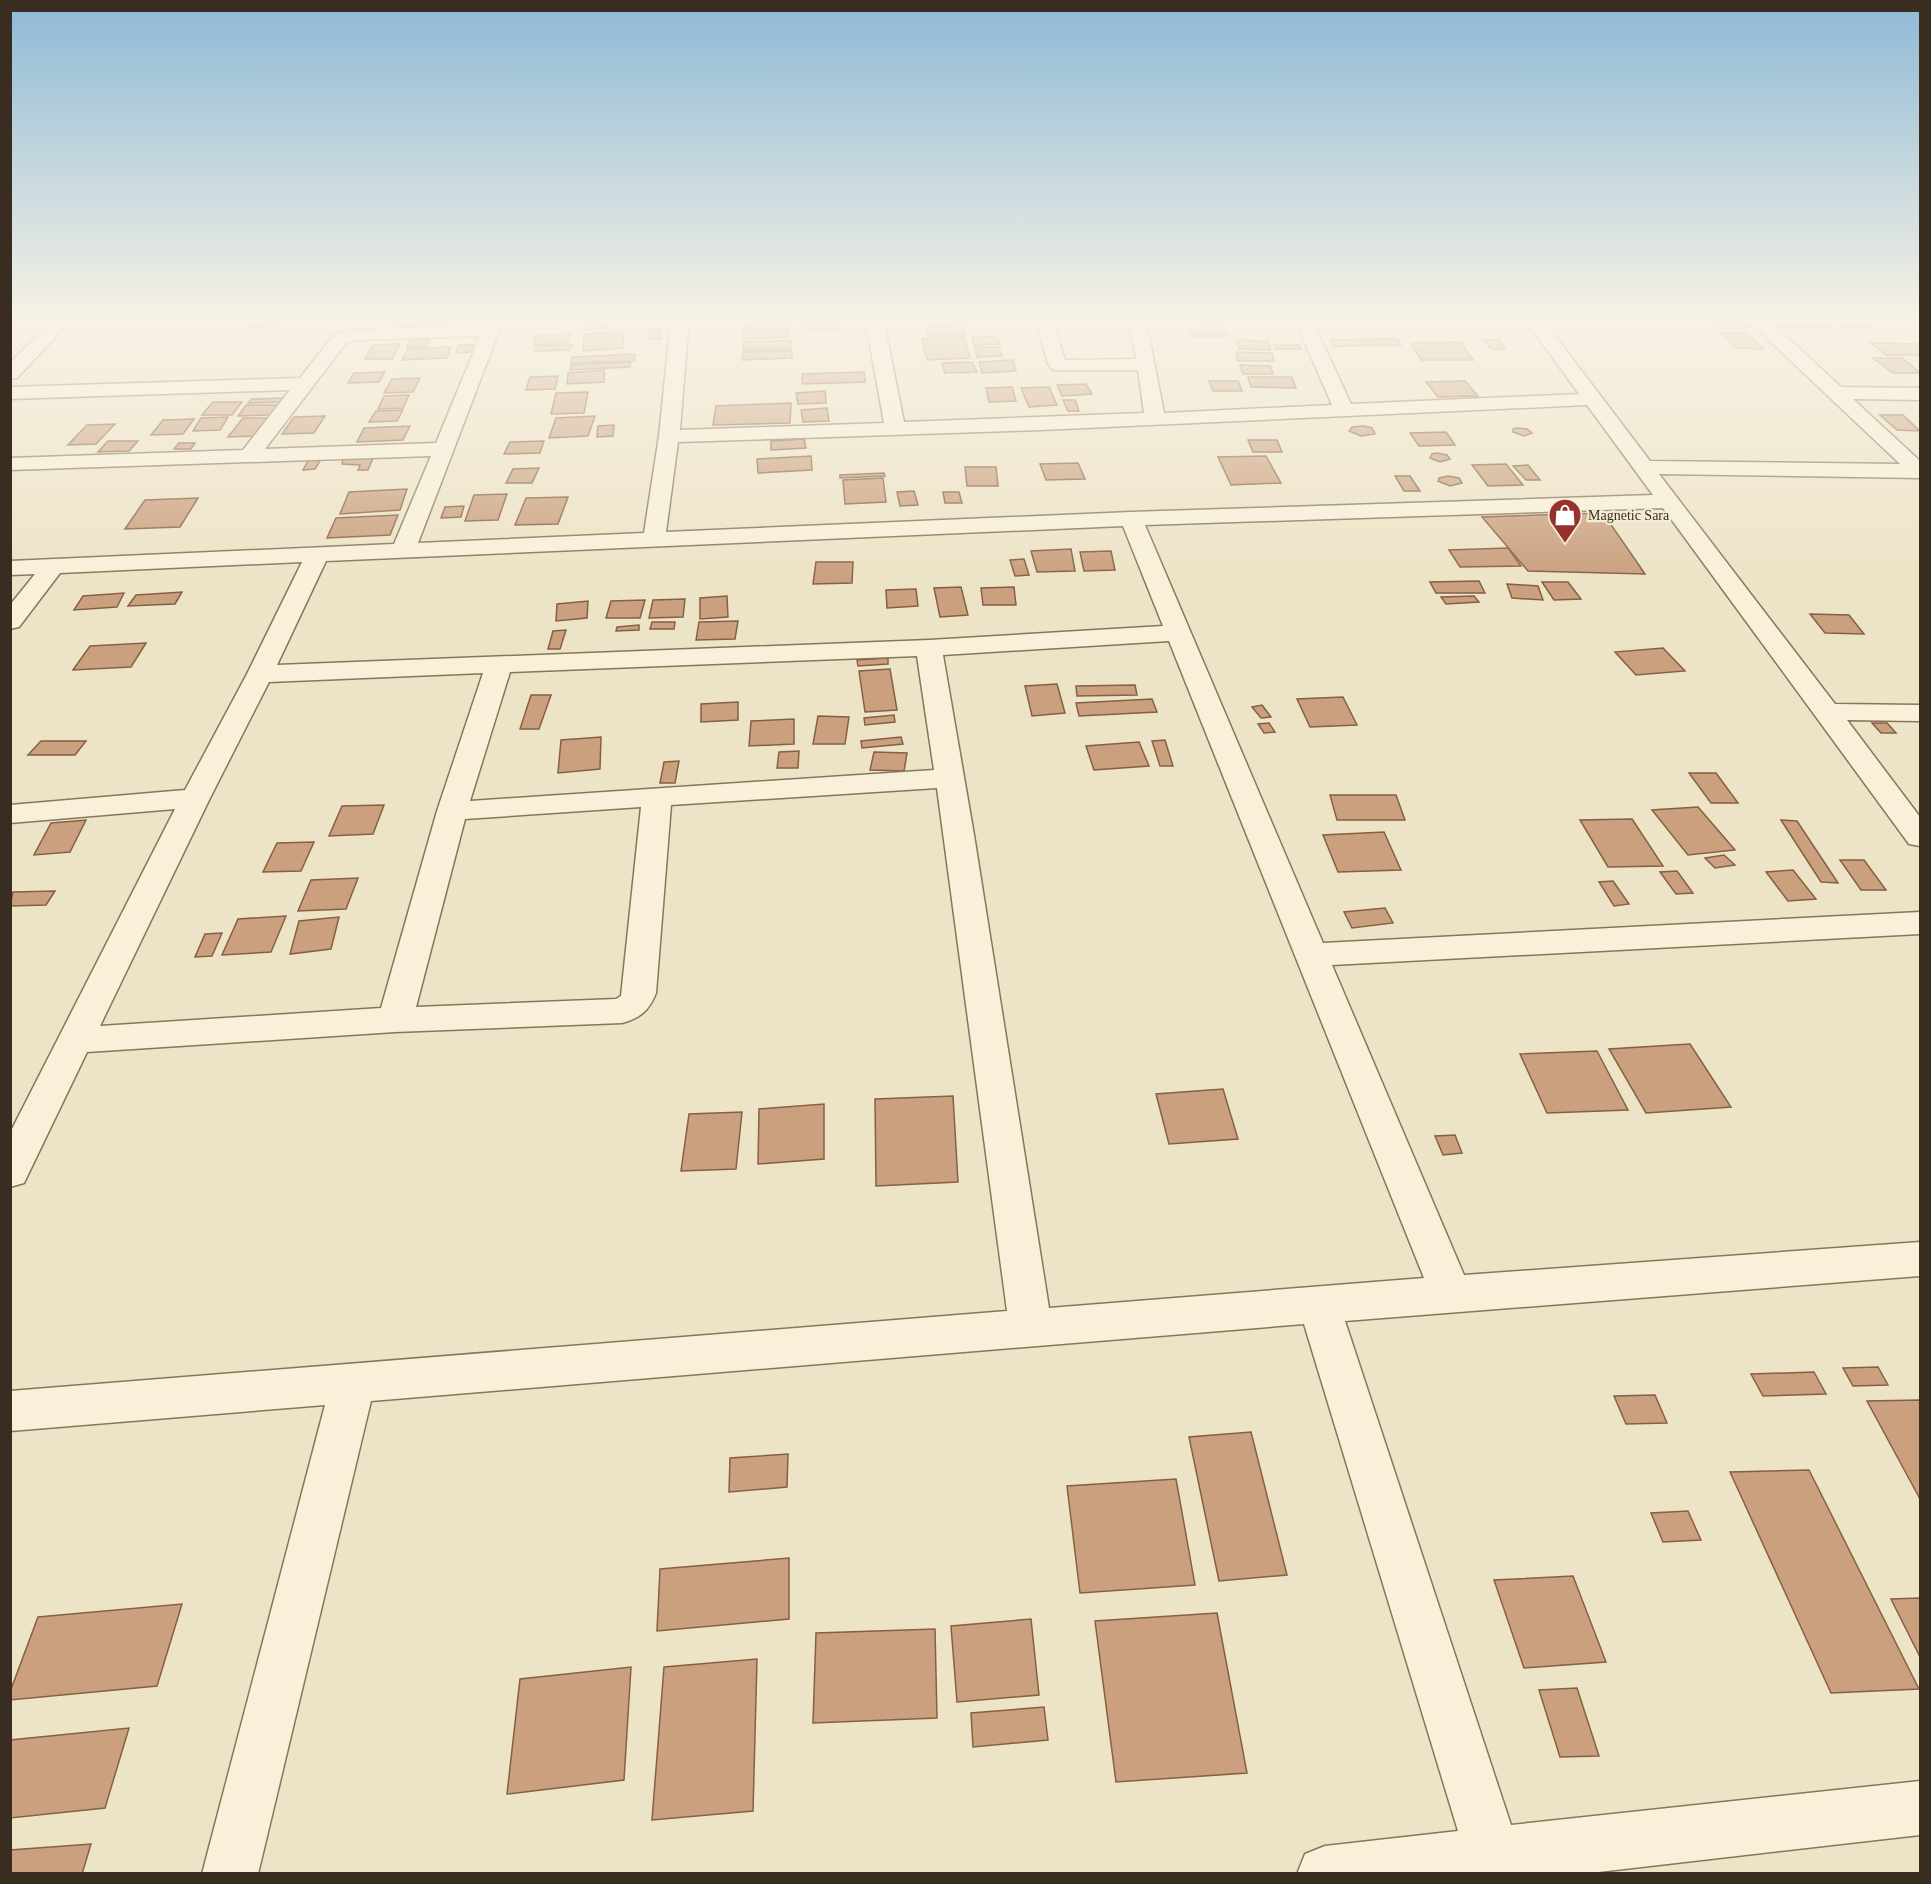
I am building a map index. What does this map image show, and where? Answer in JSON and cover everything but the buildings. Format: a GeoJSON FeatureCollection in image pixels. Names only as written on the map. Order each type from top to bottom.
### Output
{"type":"FeatureCollection","features":[{"type":"Feature","properties":{"kind":"street"},"geometry":{"type":"LineString","coordinates":[[249,456],[287,406]]}},
{"type":"Feature","properties":{"kind":"street"},"geometry":{"type":"LineString","coordinates":[[403,551],[460,406]]}},
{"type":"Feature","properties":{"kind":"street"},"geometry":{"type":"LineString","coordinates":[[654,540],[672,406]]}},
{"type":"Feature","properties":{"kind":"street"},"geometry":{"type":"LineString","coordinates":[[891,406],[895,429]]}},
{"type":"Feature","properties":{"kind":"street"},"geometry":{"type":"LineString","coordinates":[[1153,406],[1155,419]]}},
{"type":"Feature","properties":{"kind":"street"},"geometry":{"type":"LineString","coordinates":[[1343,406],[1345,411]]}},
{"type":"Feature","properties":{"kind":"street"},"geometry":{"type":"LineString","coordinates":[[669,436],[1450,406]]}},
{"type":"Feature","properties":{"kind":"street"},"geometry":{"type":"LineString","coordinates":[[1598,406],[1920,837]]}},
{"type":"Feature","properties":{"kind":"street"},"geometry":{"type":"LineString","coordinates":[[1850,406],[1920,471]]}},
{"type":"Feature","properties":{"kind":"street"},"geometry":{"type":"LineString","coordinates":[[10,464],[442,449]]}},
{"type":"Feature","properties":{"kind":"street"},"geometry":{"type":"LineString","coordinates":[[1644,468],[1920,471]]}},
{"type":"Feature","properties":{"kind":"street"},"geometry":{"type":"LineString","coordinates":[[10,568],[1131,519],[1669,501]]}},
{"type":"Feature","properties":{"kind":"street"},"geometry":{"type":"LineString","coordinates":[[1131,519],[1451,1294]]}},
{"type":"Feature","properties":{"kind":"street"},"geometry":{"type":"LineString","coordinates":[[10,1172],[195,798],[260,674],[316,555]]}},
{"type":"Feature","properties":{"kind":"street"},"geometry":{"type":"LineString","coordinates":[[10,622],[53,566]]}},
{"type":"Feature","properties":{"kind":"street"},"geometry":{"type":"LineString","coordinates":[[260,674],[929,648],[1178,633]]}},
{"type":"Feature","properties":{"kind":"street"},"geometry":{"type":"LineString","coordinates":[[929,648],[1031,1328]]}},
{"type":"Feature","properties":{"kind":"street"},"geometry":{"type":"LineString","coordinates":[[395,1020],[452,811],[499,665]]}},
{"type":"Feature","properties":{"kind":"street"},"geometry":{"type":"LineString","coordinates":[[1826,712],[1920,713]]}},
{"type":"Feature","properties":{"kind":"street"},"geometry":{"type":"LineString","coordinates":[[452,811],[950,778]]}},
{"type":"Feature","properties":{"kind":"street"},"geometry":{"type":"LineString","coordinates":[[10,814],[195,798]]}},
{"type":"Feature","properties":{"kind":"street"},"geometry":{"type":"LineString","coordinates":[[75,1040],[395,1020],[613,1012],[632,1006],[639,993],[657,798]]}},
{"type":"Feature","properties":{"kind":"street"},"geometry":{"type":"LineString","coordinates":[[1311,955],[1920,923]]}},
{"type":"Feature","properties":{"kind":"street"},"geometry":{"type":"LineString","coordinates":[[10,1411],[1451,1294],[1920,1259]]}},
{"type":"Feature","properties":{"kind":"street"},"geometry":{"type":"LineString","coordinates":[[1319,1305],[1493,1855]]}},
{"type":"Feature","properties":{"kind":"street"},"geometry":{"type":"LineString","coordinates":[[230,1874],[353,1383]]}},
{"type":"Feature","properties":{"kind":"street"},"geometry":{"type":"LineString","coordinates":[[1325,1874],[1920,1809]]}},
{"type":"Feature","properties":{"kind":"place","name":"Magnetic Sara"},"geometry":{"type":"Point","coordinates":[1565,544]}}]}
